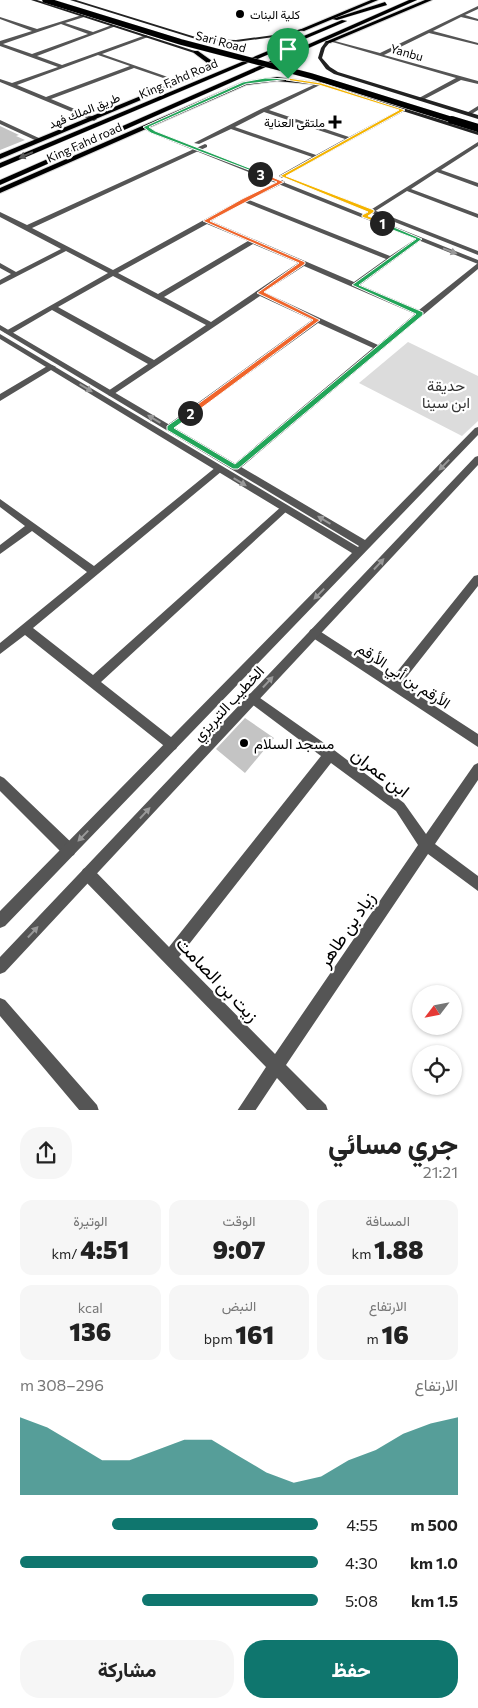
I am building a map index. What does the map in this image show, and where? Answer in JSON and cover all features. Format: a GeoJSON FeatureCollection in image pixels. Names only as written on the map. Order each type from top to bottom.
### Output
{"type":"FeatureCollection","features":[{"type":"Feature","properties":{"kind":"highway","name":"King Fahd Road"},"geometry":{"type":"LineString","coordinates":[[0,166],[393,0]]}},
{"type":"Feature","properties":{"kind":"highway","name":"King Fahd Road"},"geometry":{"type":"LineString","coordinates":[[0,183],[414,0]]}},
{"type":"Feature","properties":{"kind":"highway"},"geometry":{"type":"LineString","coordinates":[[302,30],[385,4]]}},
{"type":"Feature","properties":{"kind":"highway"},"geometry":{"type":"LineString","coordinates":[[112,112],[197,83]]}},
{"type":"Feature","properties":{"kind":"highway"},"geometry":{"type":"LineString","coordinates":[[128,127],[216,94]]}},
{"type":"Feature","properties":{"kind":"main road"},"geometry":{"type":"LineString","coordinates":[[33,0],[196,52]]}},
{"type":"Feature","properties":{"kind":"main road","name":"Sari Road"},"geometry":{"type":"LineString","coordinates":[[45,0],[181,42],[311,76],[478,128]]}},
{"type":"Feature","properties":{"kind":"main road","name":"Sari Road"},"geometry":{"type":"LineString","coordinates":[[63,0],[166,32],[326,74],[478,122]]}},
{"type":"Feature","properties":{"kind":"main road"},"geometry":{"type":"LineString","coordinates":[[72,0],[202,40],[236,41],[293,33],[375,0]]}},
{"type":"Feature","properties":{"kind":"main road"},"geometry":{"type":"LineString","coordinates":[[429,0],[332,41],[323,48],[320,58],[328,68],[351,78],[478,117]]}},
{"type":"Feature","properties":{"kind":"main road","name":"طريق الملك فهد"},"geometry":{"type":"LineString","coordinates":[[0,156],[112,112],[201,73],[209,66],[209,61],[196,52]]}},
{"type":"Feature","properties":{"kind":"main road","name":"King Fahd road"},"geometry":{"type":"LineString","coordinates":[[0,191],[216,94],[254,80],[288,79],[320,84]]}},
{"type":"Feature","properties":{"kind":"main road"},"geometry":{"type":"LineString","coordinates":[[320,84],[478,133]]}},
{"type":"Feature","properties":{"kind":"main road","name":"King Fahd Road"},"geometry":{"type":"LineString","coordinates":[[0,187],[56,159]]}},
{"type":"Feature","properties":{"kind":"street"},"geometry":{"type":"LineString","coordinates":[[382,54],[478,7]]}},
{"type":"Feature","properties":{"kind":"street"},"geometry":{"type":"LineString","coordinates":[[460,15],[478,20]]}},
{"type":"Feature","properties":{"kind":"street"},"geometry":{"type":"LineString","coordinates":[[0,44],[82,16]]}},
{"type":"Feature","properties":{"kind":"street"},"geometry":{"type":"LineString","coordinates":[[0,18],[38,31]]}},
{"type":"Feature","properties":{"kind":"street"},"geometry":{"type":"LineString","coordinates":[[60,23],[93,34]]}},
{"type":"Feature","properties":{"kind":"street"},"geometry":{"type":"LineString","coordinates":[[32,56],[114,26]]}},
{"type":"Feature","properties":{"kind":"street"},"geometry":{"type":"LineString","coordinates":[[428,31],[478,44]]}},
{"type":"Feature","properties":{"kind":"street"},"geometry":{"type":"LineString","coordinates":[[12,85],[146,36]]}},
{"type":"Feature","properties":{"kind":"street","name":"Yanbu"},"geometry":{"type":"LineString","coordinates":[[332,41],[478,81]]}},
{"type":"Feature","properties":{"kind":"street"},"geometry":{"type":"LineString","coordinates":[[0,44],[62,67]]}},
{"type":"Feature","properties":{"kind":"street"},"geometry":{"type":"LineString","coordinates":[[99,54],[180,82]]}},
{"type":"Feature","properties":{"kind":"street","name":"Yanbu"},"geometry":{"type":"LineString","coordinates":[[382,54],[460,78],[478,81]]}},
{"type":"Feature","properties":{"kind":"street"},"geometry":{"type":"LineString","coordinates":[[47,100],[135,66]]}},
{"type":"Feature","properties":{"kind":"street"},"geometry":{"type":"LineString","coordinates":[[420,99],[460,78]]}},
{"type":"Feature","properties":{"kind":"street"},"geometry":{"type":"LineString","coordinates":[[0,80],[94,119]]}},
{"type":"Feature","properties":{"kind":"street"},"geometry":{"type":"LineString","coordinates":[[26,228],[197,146],[263,110],[320,84]]}},
{"type":"Feature","properties":{"kind":"street"},"geometry":{"type":"LineString","coordinates":[[468,114],[478,108]]}},
{"type":"Feature","properties":{"kind":"street"},"geometry":{"type":"LineString","coordinates":[[263,110],[349,139]]}},
{"type":"Feature","properties":{"kind":"street"},"geometry":{"type":"LineString","coordinates":[[3,331],[52,307],[403,110]]}},
{"type":"Feature","properties":{"kind":"street"},"geometry":{"type":"LineString","coordinates":[[0,122],[39,140]]}},
{"type":"Feature","properties":{"kind":"street"},"geometry":{"type":"LineString","coordinates":[[145,127],[153,132],[197,146],[372,211],[478,253]]}},
{"type":"Feature","properties":{"kind":"street"},"geometry":{"type":"LineString","coordinates":[[231,127],[317,157]]}},
{"type":"Feature","properties":{"kind":"street"},"geometry":{"type":"LineString","coordinates":[[364,216],[478,144]]}},
{"type":"Feature","properties":{"kind":"street"},"geometry":{"type":"LineString","coordinates":[[197,146],[205,146],[478,264],[236,468]]}},
{"type":"Feature","properties":{"kind":"street"},"geometry":{"type":"LineString","coordinates":[[436,170],[478,185]]}},
{"type":"Feature","properties":{"kind":"street"},"geometry":{"type":"LineString","coordinates":[[406,189],[478,216]]}},
{"type":"Feature","properties":{"kind":"street"},"geometry":{"type":"LineString","coordinates":[[244,200],[391,259]]}},
{"type":"Feature","properties":{"kind":"street"},"geometry":{"type":"LineString","coordinates":[[0,214],[212,325]]}},
{"type":"Feature","properties":{"kind":"street"},"geometry":{"type":"LineString","coordinates":[[206,221],[420,314]]}},
{"type":"Feature","properties":{"kind":"street"},"geometry":{"type":"LineString","coordinates":[[355,285],[420,239]]}},
{"type":"Feature","properties":{"kind":"street"},"geometry":{"type":"LineString","coordinates":[[158,297],[253,241]]}},
{"type":"Feature","properties":{"kind":"street"},"geometry":{"type":"LineString","coordinates":[[0,283],[64,249]]}},
{"type":"Feature","properties":{"kind":"street"},"geometry":{"type":"LineString","coordinates":[[110,393],[303,263]]}},
{"type":"Feature","properties":{"kind":"street"},"geometry":{"type":"LineString","coordinates":[[0,265],[16,274]]}},
{"type":"Feature","properties":{"kind":"street"},"geometry":{"type":"LineString","coordinates":[[260,293],[379,348]]}},
{"type":"Feature","properties":{"kind":"street"},"geometry":{"type":"LineString","coordinates":[[52,307],[154,364]]}},
{"type":"Feature","properties":{"kind":"street"},"geometry":{"type":"LineString","coordinates":[[169,428],[317,320]]}},
{"type":"Feature","properties":{"kind":"street"},"geometry":{"type":"LineString","coordinates":[[3,331],[52,367],[219,469],[285,508],[362,549]]}},
{"type":"Feature","properties":{"kind":"street"},"geometry":{"type":"LineString","coordinates":[[3,331],[236,468],[362,549]]}},
{"type":"Feature","properties":{"kind":"street"},"geometry":{"type":"LineString","coordinates":[[0,398],[52,367]]}},
{"type":"Feature","properties":{"kind":"street","name":"الخطيب التبريزي"},"geometry":{"type":"LineString","coordinates":[[0,921],[478,430]]}},
{"type":"Feature","properties":{"kind":"street","name":"الخطيب التبريزي"},"geometry":{"type":"LineString","coordinates":[[0,967],[477,461]]}},
{"type":"Feature","properties":{"kind":"street"},"geometry":{"type":"LineString","coordinates":[[0,649],[219,469]]}},
{"type":"Feature","properties":{"kind":"street"},"geometry":{"type":"LineString","coordinates":[[0,502],[94,572]]}},
{"type":"Feature","properties":{"kind":"street"},"geometry":{"type":"LineString","coordinates":[[93,682],[285,508]]}},
{"type":"Feature","properties":{"kind":"street"},"geometry":{"type":"LineString","coordinates":[[0,550],[32,526]]}},
{"type":"Feature","properties":{"kind":"street"},"geometry":{"type":"LineString","coordinates":[[393,686],[478,580]]}},
{"type":"Feature","properties":{"kind":"street"},"geometry":{"type":"LineString","coordinates":[[25,628],[172,744]]}},
{"type":"Feature","properties":{"kind":"street","name":"الأرقم بن أبي الأرقم"},"geometry":{"type":"LineString","coordinates":[[314,633],[478,741]]}},
{"type":"Feature","properties":{"kind":"street","name":"ابن عمران"},"geometry":{"type":"LineString","coordinates":[[253,698],[400,807],[426,845],[478,884]]}},
{"type":"Feature","properties":{"kind":"street"},"geometry":{"type":"LineString","coordinates":[[170,957],[330,754]]}},
{"type":"Feature","properties":{"kind":"street","name":"زياد بن طاهر"},"geometry":{"type":"LineString","coordinates":[[244,1110],[478,769]]}},
{"type":"Feature","properties":{"kind":"street"},"geometry":{"type":"LineString","coordinates":[[0,782],[68,850]]}},
{"type":"Feature","properties":{"kind":"street","name":"زيت بن الصامت"},"geometry":{"type":"LineString","coordinates":[[88,874],[320,1110]]}},
{"type":"Feature","properties":{"kind":"street"},"geometry":{"type":"LineString","coordinates":[[0,1005],[91,1110]]}},
{"type":"Feature","properties":{"kind":"green space","name":"حديقة ابن سينا"},"geometry":{"type":"Polygon","coordinates":[[[408,342],[478,376],[478,421],[462,436],[359,383],[408,342]]]}},
{"type":"Feature","properties":{"kind":"building"},"geometry":{"type":"Polygon","coordinates":[[[0,126],[19,135],[16,136],[25,140],[0,150],[0,126]]]}},
{"type":"Feature","properties":{"kind":"building","name":"مسجد السلام"},"geometry":{"type":"Polygon","coordinates":[[[245,718],[274,738],[245,773],[216,749],[245,718]]]}},
{"type":"Feature","properties":{"kind":"place","name":"كلية البنات"},"geometry":{"type":"Point","coordinates":[240,14]}},
{"type":"Feature","properties":{"kind":"place","name":"ملتقى العناية"},"geometry":{"type":"Point","coordinates":[335,122]}},
{"type":"Feature","properties":{"kind":"place","name":"مسجد السلام"},"geometry":{"type":"Point","coordinates":[244,743]}},
{"type":"Feature","properties":{"kind":"route"},"geometry":{"type":"LineString","coordinates":[[288,79],[320,84],[403,110],[282,176],[372,211],[364,216],[420,239],[355,285],[420,314],[236,468],[169,428],[317,320],[260,293],[303,263],[206,221],[282,182],[153,132],[145,127],[236,86],[254,80],[288,79]]}}]}
